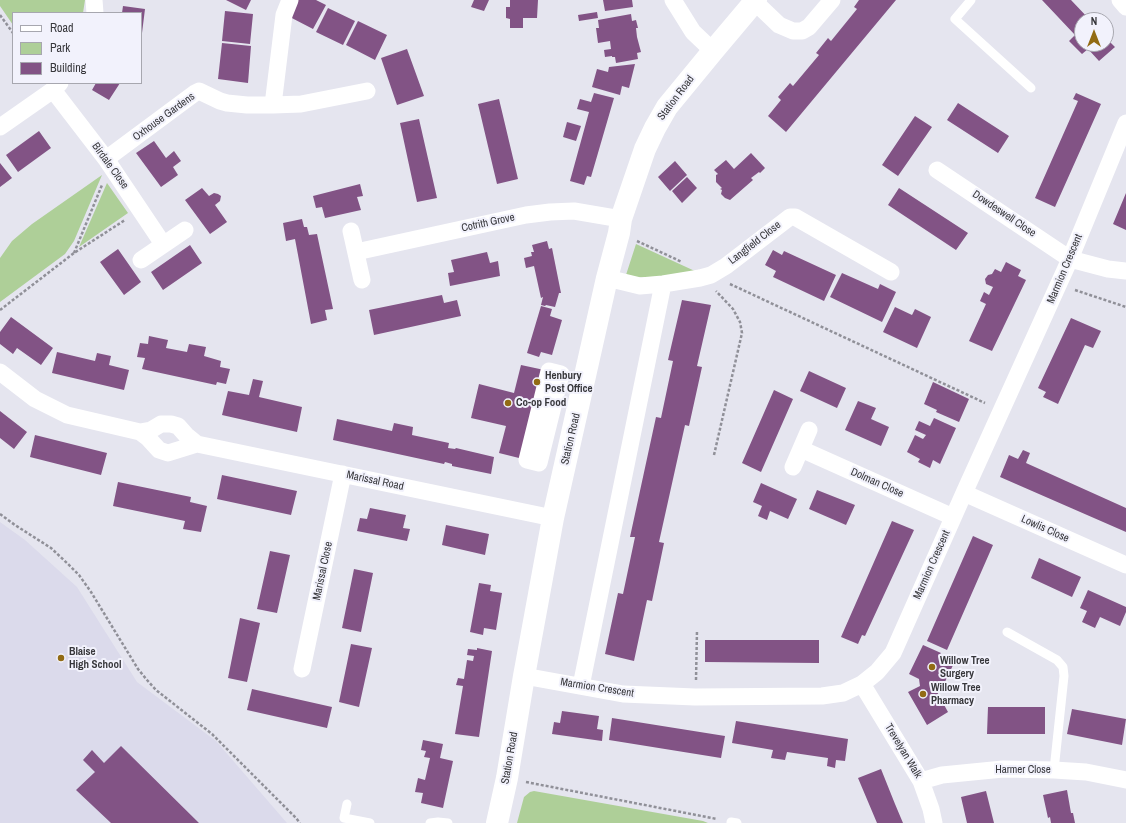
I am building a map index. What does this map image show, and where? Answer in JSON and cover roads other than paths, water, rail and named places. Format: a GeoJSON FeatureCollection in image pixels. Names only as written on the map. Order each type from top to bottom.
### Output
{"type":"FeatureCollection","features":[{"type":"Feature","properties":{"kind":"main road","name":"Station Road"},"geometry":{"type":"LineString","coordinates":[[497,823],[507,778],[553,518],[607,278],[620,226],[639,164],[655,128],[667,107],[755,1]]}},
{"type":"Feature","properties":{"kind":"street"},"geometry":{"type":"LineString","coordinates":[[94,0],[95,12]]}},
{"type":"Feature","properties":{"kind":"street"},"geometry":{"type":"LineString","coordinates":[[272,105],[284,15],[290,0]]}},
{"type":"Feature","properties":{"kind":"street"},"geometry":{"type":"LineString","coordinates":[[673,0],[693,32],[713,51]]}},
{"type":"Feature","properties":{"kind":"street"},"geometry":{"type":"LineString","coordinates":[[755,1],[779,25],[794,31],[802,31],[809,27],[832,0]]}},
{"type":"Feature","properties":{"kind":"street"},"geometry":{"type":"LineString","coordinates":[[1120,0],[1126,7]]}},
{"type":"Feature","properties":{"kind":"street"},"geometry":{"type":"LineString","coordinates":[[0,127],[56,86]]}},
{"type":"Feature","properties":{"kind":"street","name":"Birdale Close"},"geometry":{"type":"LineString","coordinates":[[56,86],[163,244]]}},
{"type":"Feature","properties":{"kind":"street","name":"Oxhouse Gardens"},"geometry":{"type":"LineString","coordinates":[[108,162],[199,91],[227,103],[272,105],[301,104],[367,91]]}},
{"type":"Feature","properties":{"kind":"street","name":"Marmion Crescent"},"geometry":{"type":"LineString","coordinates":[[524,676],[623,694],[695,697],[822,696],[843,693],[862,684],[877,672],[893,653],[953,517],[1059,285],[1126,123]]}},
{"type":"Feature","properties":{"kind":"street","name":"Dowdeswell Close"},"geometry":{"type":"LineString","coordinates":[[937,170],[1070,259],[1108,269],[1126,271]]}},
{"type":"Feature","properties":{"kind":"street","name":"Cotrith Grove"},"geometry":{"type":"LineString","coordinates":[[356,252],[526,215],[550,212],[574,212],[620,226]]}},
{"type":"Feature","properties":{"kind":"street","name":"Langfield Close"},"geometry":{"type":"LineString","coordinates":[[607,278],[640,286],[706,277],[726,266],[790,217],[795,217],[892,272]]}},
{"type":"Feature","properties":{"kind":"street"},"geometry":{"type":"LineString","coordinates":[[141,260],[185,230]]}},
{"type":"Feature","properties":{"kind":"street"},"geometry":{"type":"LineString","coordinates":[[351,231],[362,280]]}},
{"type":"Feature","properties":{"kind":"street"},"geometry":{"type":"LineString","coordinates":[[581,686],[663,284]]}},
{"type":"Feature","properties":{"kind":"street","name":"Marissal Road"},"geometry":{"type":"LineString","coordinates":[[0,372],[35,399],[67,415],[140,432],[159,450],[168,453],[197,444],[553,518]]}},
{"type":"Feature","properties":{"kind":"street"},"geometry":{"type":"LineString","coordinates":[[140,432],[151,430],[162,424],[171,424],[178,426],[197,444]]}},
{"type":"Feature","properties":{"kind":"street"},"geometry":{"type":"LineString","coordinates":[[794,467],[809,430]]}},
{"type":"Feature","properties":{"kind":"street","name":"Dolman Close"},"geometry":{"type":"LineString","coordinates":[[801,449],[953,517]]}},
{"type":"Feature","properties":{"kind":"street","name":"Marissal Close"},"geometry":{"type":"LineString","coordinates":[[302,669],[343,474]]}},
{"type":"Feature","properties":{"kind":"street","name":"Lowlis Close"},"geometry":{"type":"LineString","coordinates":[[964,493],[1126,565]]}},
{"type":"Feature","properties":{"kind":"street","name":"Trevelyan Walk"},"geometry":{"type":"LineString","coordinates":[[862,684],[921,781],[931,809],[934,823]]}},
{"type":"Feature","properties":{"kind":"street","name":"Harmer Close"},"geometry":{"type":"LineString","coordinates":[[921,781],[942,775],[1002,769],[1086,772],[1126,780]]}},
{"type":"Feature","properties":{"kind":"lane"},"geometry":{"type":"LineString","coordinates":[[971,0],[955,19],[1031,88]]}},
{"type":"Feature","properties":{"kind":"lane"},"geometry":{"type":"LineString","coordinates":[[1006,632],[1057,660],[1064,667],[1054,770]]}},
{"type":"Feature","properties":{"kind":"lane"},"geometry":{"type":"LineString","coordinates":[[347,804],[344,818],[370,823]]}},
{"type":"Feature","properties":{"kind":"lane"},"geometry":{"type":"LineString","coordinates":[[430,823],[448,823]]}},
{"type":"Feature","properties":{"kind":"place","name":"Henbury Post Office"},"geometry":{"type":"Point","coordinates":[537,382]}},
{"type":"Feature","properties":{"kind":"place","name":"Co-op Food"},"geometry":{"type":"Point","coordinates":[508,403]}},
{"type":"Feature","properties":{"kind":"place","name":"Blaise High School"},"geometry":{"type":"Point","coordinates":[61,658]}},
{"type":"Feature","properties":{"kind":"place","name":"Willow Tree Surgery"},"geometry":{"type":"Point","coordinates":[932,667]}},
{"type":"Feature","properties":{"kind":"place","name":"Willow Tree Pharmacy"},"geometry":{"type":"Point","coordinates":[923,694]}}]}
